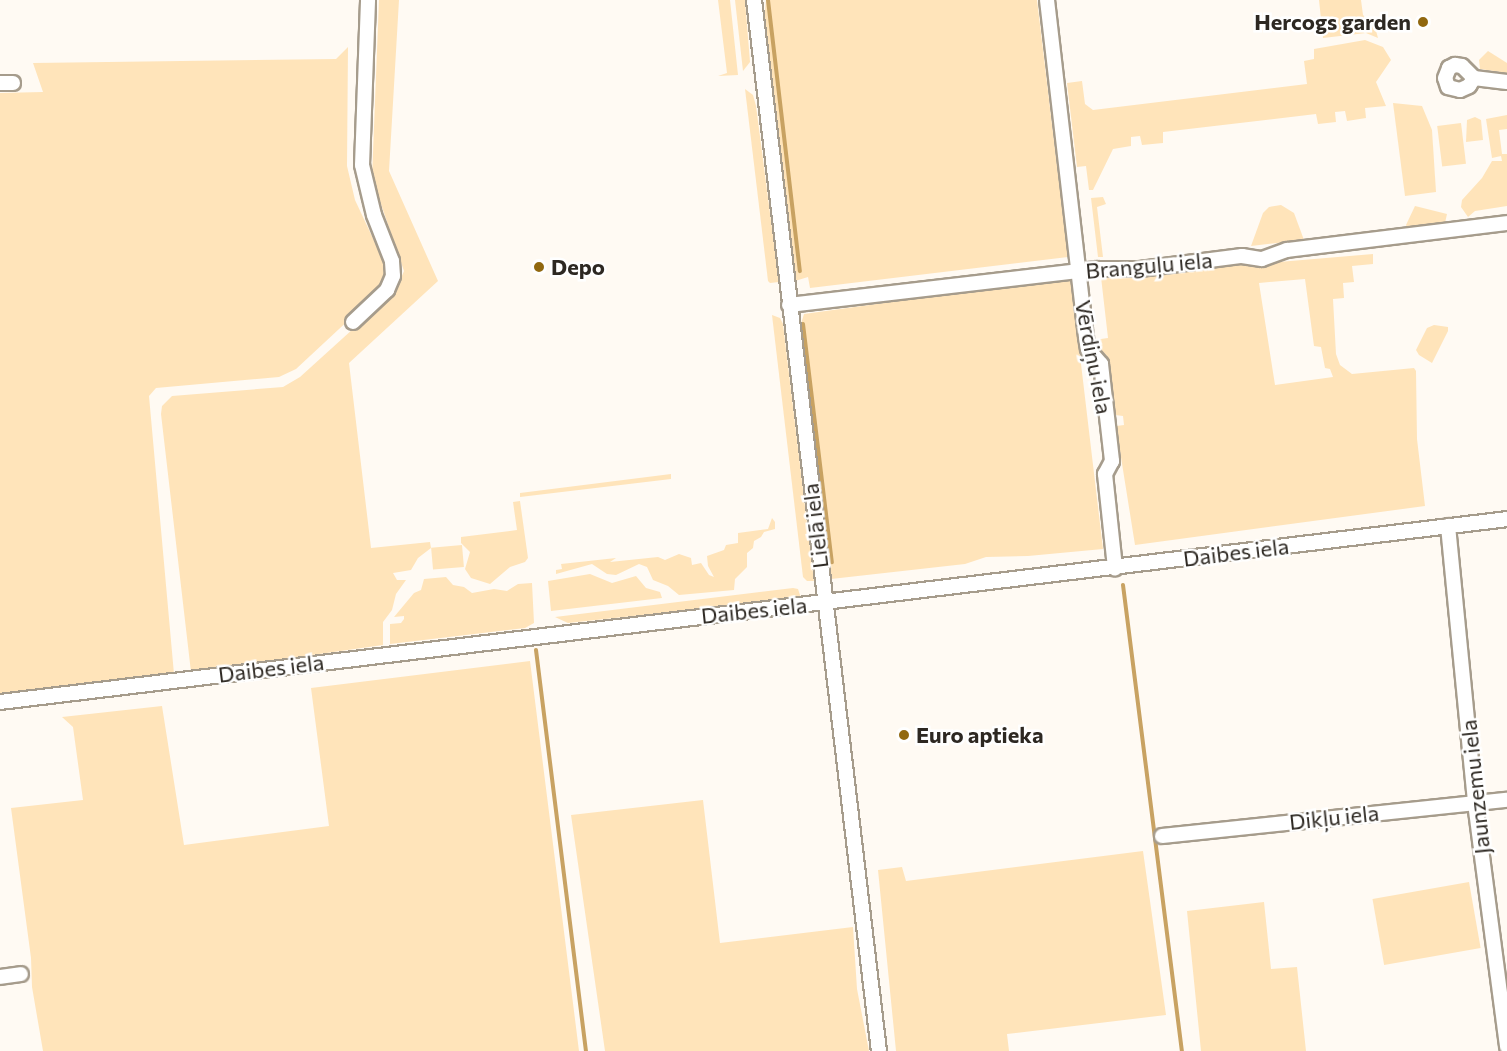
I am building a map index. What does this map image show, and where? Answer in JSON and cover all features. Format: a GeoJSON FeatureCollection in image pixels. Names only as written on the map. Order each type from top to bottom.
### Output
{"type":"FeatureCollection","features":[{"type":"Feature","properties":{"kind":"street"},"geometry":{"type":"LineString","coordinates":[[353,322],[387,290],[393,276],[392,261],[370,203],[362,165],[368,0]]}},
{"type":"Feature","properties":{"kind":"street","name":"Lielā iela"},"geometry":{"type":"LineString","coordinates":[[754,0],[824,602],[847,765],[879,1051]]}},
{"type":"Feature","properties":{"kind":"street","name":"Vērdiņu iela"},"geometry":{"type":"LineString","coordinates":[[1047,0],[1088,349],[1101,364],[1113,461],[1105,474],[1115,568]]}},
{"type":"Feature","properties":{"kind":"street"},"geometry":{"type":"LineString","coordinates":[[1474,78],[1507,82]]}},
{"type":"Feature","properties":{"kind":"street","name":"Branguļu iela"},"geometry":{"type":"LineString","coordinates":[[789,305],[1109,267],[1140,269],[1242,256],[1268,259],[1287,250],[1507,223]]}},
{"type":"Feature","properties":{"kind":"street","name":"Daibes iela"},"geometry":{"type":"LineString","coordinates":[[0,702],[1507,519]]}},
{"type":"Feature","properties":{"kind":"street","name":"Jaunzemu iela"},"geometry":{"type":"LineString","coordinates":[[1448,526],[1475,803],[1507,1047]]}},
{"type":"Feature","properties":{"kind":"street","name":"Dikļu iela"},"geometry":{"type":"LineString","coordinates":[[1162,836],[1507,800]]}},
{"type":"Feature","properties":{"kind":"street"},"geometry":{"type":"LineString","coordinates":[[0,977],[21,974]]}},
{"type":"Feature","properties":{"kind":"shaded area"},"geometry":{"type":"Polygon","coordinates":[[[379,0],[399,0],[389,171],[438,281],[349,363],[371,548],[430,542],[431,548],[418,558],[411,570],[393,573],[397,580],[406,580],[396,594],[392,610],[383,622],[383,645],[191,672],[161,414],[162,406],[172,396],[283,387],[300,377],[396,290],[404,271],[372,178],[379,0]]]}},
{"type":"Feature","properties":{"kind":"shaded area"},"geometry":{"type":"Polygon","coordinates":[[[718,0],[730,0],[738,75],[718,76],[727,73],[718,0]]]}},
{"type":"Feature","properties":{"kind":"shaded area"},"geometry":{"type":"Polygon","coordinates":[[[735,0],[745,0],[750,62],[743,71],[735,0]]]}},
{"type":"Feature","properties":{"kind":"shaded area"},"geometry":{"type":"Polygon","coordinates":[[[766,0],[1037,0],[1068,257],[810,288],[808,277],[795,281],[763,32],[766,0]]]}},
{"type":"Feature","properties":{"kind":"shaded area"},"geometry":{"type":"Polygon","coordinates":[[[1319,0],[1361,0],[1363,15],[1375,27],[1378,38],[1366,33],[1323,38],[1319,0]]]}},
{"type":"Feature","properties":{"kind":"shaded area"},"geometry":{"type":"Polygon","coordinates":[[[1365,40],[1383,47],[1391,60],[1376,82],[1386,106],[1365,108],[1366,118],[1347,121],[1345,111],[1335,112],[1336,122],[1318,124],[1316,114],[1163,132],[1163,143],[1142,145],[1140,136],[1131,137],[1131,146],[1113,149],[1093,190],[1089,190],[1086,166],[1077,167],[1067,83],[1082,81],[1085,104],[1093,110],[1307,84],[1304,61],[1314,59],[1314,49],[1365,40]]]}},
{"type":"Feature","properties":{"kind":"shaded area"},"geometry":{"type":"Polygon","coordinates":[[[348,47],[347,166],[355,200],[385,264],[386,274],[381,290],[296,369],[279,377],[156,388],[149,396],[174,674],[0,695],[0,93],[43,92],[33,63],[336,59],[348,47]]]}},
{"type":"Feature","properties":{"kind":"shaded area"},"geometry":{"type":"Polygon","coordinates":[[[1488,51],[1507,63],[1507,73],[1480,69],[1479,60],[1488,51]]]}},
{"type":"Feature","properties":{"kind":"shaded area"},"geometry":{"type":"Polygon","coordinates":[[[745,89],[753,95],[756,106],[779,282],[770,283],[768,281],[745,89]]]}},
{"type":"Feature","properties":{"kind":"shaded area"},"geometry":{"type":"Polygon","coordinates":[[[1393,103],[1422,106],[1432,130],[1436,192],[1405,196],[1393,103]]]}},
{"type":"Feature","properties":{"kind":"shaded area"},"geometry":{"type":"Polygon","coordinates":[[[1507,115],[1507,129],[1499,130],[1502,154],[1507,154],[1507,206],[1475,211],[1468,217],[1461,207],[1462,200],[1482,178],[1492,161],[1502,161],[1501,156],[1492,158],[1486,119],[1507,115]]]}},
{"type":"Feature","properties":{"kind":"shaded area"},"geometry":{"type":"Polygon","coordinates":[[[1475,117],[1481,120],[1483,140],[1466,142],[1467,120],[1475,117]]]}},
{"type":"Feature","properties":{"kind":"shaded area"},"geometry":{"type":"Polygon","coordinates":[[[1461,123],[1466,164],[1442,167],[1437,126],[1461,123]]]}},
{"type":"Feature","properties":{"kind":"shaded area"},"geometry":{"type":"Polygon","coordinates":[[[1103,197],[1106,204],[1097,207],[1103,257],[1098,257],[1091,198],[1103,197]]]}},
{"type":"Feature","properties":{"kind":"shaded area"},"geometry":{"type":"Polygon","coordinates":[[[1281,205],[1294,213],[1304,240],[1251,246],[1263,213],[1269,207],[1281,205]]]}},
{"type":"Feature","properties":{"kind":"shaded area"},"geometry":{"type":"Polygon","coordinates":[[[1415,206],[1447,214],[1445,223],[1408,229],[1406,225],[1415,206]]]}},
{"type":"Feature","properties":{"kind":"shaded area"},"geometry":{"type":"Polygon","coordinates":[[[1373,254],[1373,264],[1352,266],[1354,282],[1343,283],[1344,298],[1333,299],[1336,354],[1340,365],[1352,374],[1414,368],[1416,371],[1417,439],[1425,506],[1135,545],[1116,426],[1124,425],[1123,416],[1115,415],[1107,356],[1095,347],[1094,340],[1108,338],[1101,277],[1373,254]],[[1305,279],[1259,283],[1275,385],[1333,377],[1330,369],[1325,368],[1321,347],[1314,346],[1305,279]]]}},
{"type":"Feature","properties":{"kind":"shaded area"},"geometry":{"type":"Polygon","coordinates":[[[1066,278],[1073,282],[1075,287],[1072,288],[1103,549],[1028,556],[986,557],[965,564],[831,579],[800,327],[804,314],[1066,278]]]}},
{"type":"Feature","properties":{"kind":"shaded area"},"geometry":{"type":"Polygon","coordinates":[[[772,315],[780,318],[783,324],[814,581],[807,581],[803,577],[772,315]]]}},
{"type":"Feature","properties":{"kind":"shaded area"},"geometry":{"type":"Polygon","coordinates":[[[1434,325],[1448,327],[1448,331],[1432,363],[1419,355],[1416,350],[1427,328],[1434,325]]]}},
{"type":"Feature","properties":{"kind":"shaded area"},"geometry":{"type":"Polygon","coordinates":[[[671,474],[671,479],[520,497],[520,493],[671,474]]]}},
{"type":"Feature","properties":{"kind":"shaded area"},"geometry":{"type":"Polygon","coordinates":[[[520,501],[528,558],[525,562],[510,567],[490,584],[471,578],[465,569],[470,552],[461,543],[461,537],[517,530],[513,502],[520,501]]]}},
{"type":"Feature","properties":{"kind":"shaded area"},"geometry":{"type":"Polygon","coordinates":[[[772,518],[775,522],[775,529],[764,532],[754,541],[753,548],[747,553],[747,567],[735,579],[734,590],[679,595],[668,586],[653,580],[647,567],[639,564],[616,575],[607,574],[592,564],[556,574],[556,570],[562,569],[561,564],[616,558],[610,562],[658,557],[665,560],[679,554],[691,558],[692,565],[701,563],[709,575],[714,577],[708,566],[707,556],[724,550],[726,545],[738,543],[738,533],[768,529],[772,518]]]}},
{"type":"Feature","properties":{"kind":"shaded area"},"geometry":{"type":"Polygon","coordinates":[[[462,545],[464,567],[433,570],[431,548],[462,545]]]}},
{"type":"Feature","properties":{"kind":"shaded area"},"geometry":{"type":"Polygon","coordinates":[[[590,574],[612,583],[636,576],[646,588],[660,592],[662,598],[551,611],[548,581],[590,574]]]}},
{"type":"Feature","properties":{"kind":"shaded area"},"geometry":{"type":"Polygon","coordinates":[[[446,577],[453,585],[464,587],[472,593],[494,589],[507,591],[518,584],[532,583],[534,623],[525,628],[390,644],[390,624],[401,623],[404,616],[394,617],[414,593],[421,590],[424,579],[446,577]]]}},
{"type":"Feature","properties":{"kind":"shaded area"},"geometry":{"type":"Polygon","coordinates":[[[798,589],[801,598],[568,623],[555,617],[798,589]]]}},
{"type":"Feature","properties":{"kind":"shaded area"},"geometry":{"type":"Polygon","coordinates":[[[530,661],[579,1051],[43,1051],[32,987],[31,958],[11,808],[83,800],[73,727],[62,717],[162,706],[184,845],[329,826],[311,688],[530,661]]]}},
{"type":"Feature","properties":{"kind":"shaded area"},"geometry":{"type":"Polygon","coordinates":[[[703,800],[720,943],[853,927],[857,989],[869,1051],[605,1051],[571,815],[703,800]]]}},
{"type":"Feature","properties":{"kind":"shaded area"},"geometry":{"type":"Polygon","coordinates":[[[1143,851],[1166,1015],[1007,1034],[1009,1051],[896,1051],[878,870],[902,867],[906,881],[1143,851]]]}},
{"type":"Feature","properties":{"kind":"shaded area"},"geometry":{"type":"Polygon","coordinates":[[[1469,882],[1481,948],[1384,965],[1372,899],[1469,882]]]}},
{"type":"Feature","properties":{"kind":"shaded area"},"geometry":{"type":"Polygon","coordinates":[[[1264,902],[1271,969],[1297,967],[1306,1051],[1201,1051],[1187,911],[1264,902]]]}},
{"type":"Feature","properties":{"kind":"waterway"},"geometry":{"type":"LineString","coordinates":[[768,0],[800,271]]}},
{"type":"Feature","properties":{"kind":"waterway"},"geometry":{"type":"LineString","coordinates":[[803,324],[832,562]]}},
{"type":"Feature","properties":{"kind":"waterway"},"geometry":{"type":"LineString","coordinates":[[1123,585],[1182,1051]]}},
{"type":"Feature","properties":{"kind":"waterway"},"geometry":{"type":"LineString","coordinates":[[536,650],[586,1051]]}},
{"type":"Feature","properties":{"kind":"place","name":"Hercogs garden"},"geometry":{"type":"Point","coordinates":[1423,22]}},
{"type":"Feature","properties":{"kind":"place","name":"Depo"},"geometry":{"type":"Point","coordinates":[539,267]}},
{"type":"Feature","properties":{"kind":"place","name":"Euro aptieka"},"geometry":{"type":"Point","coordinates":[904,735]}}]}
